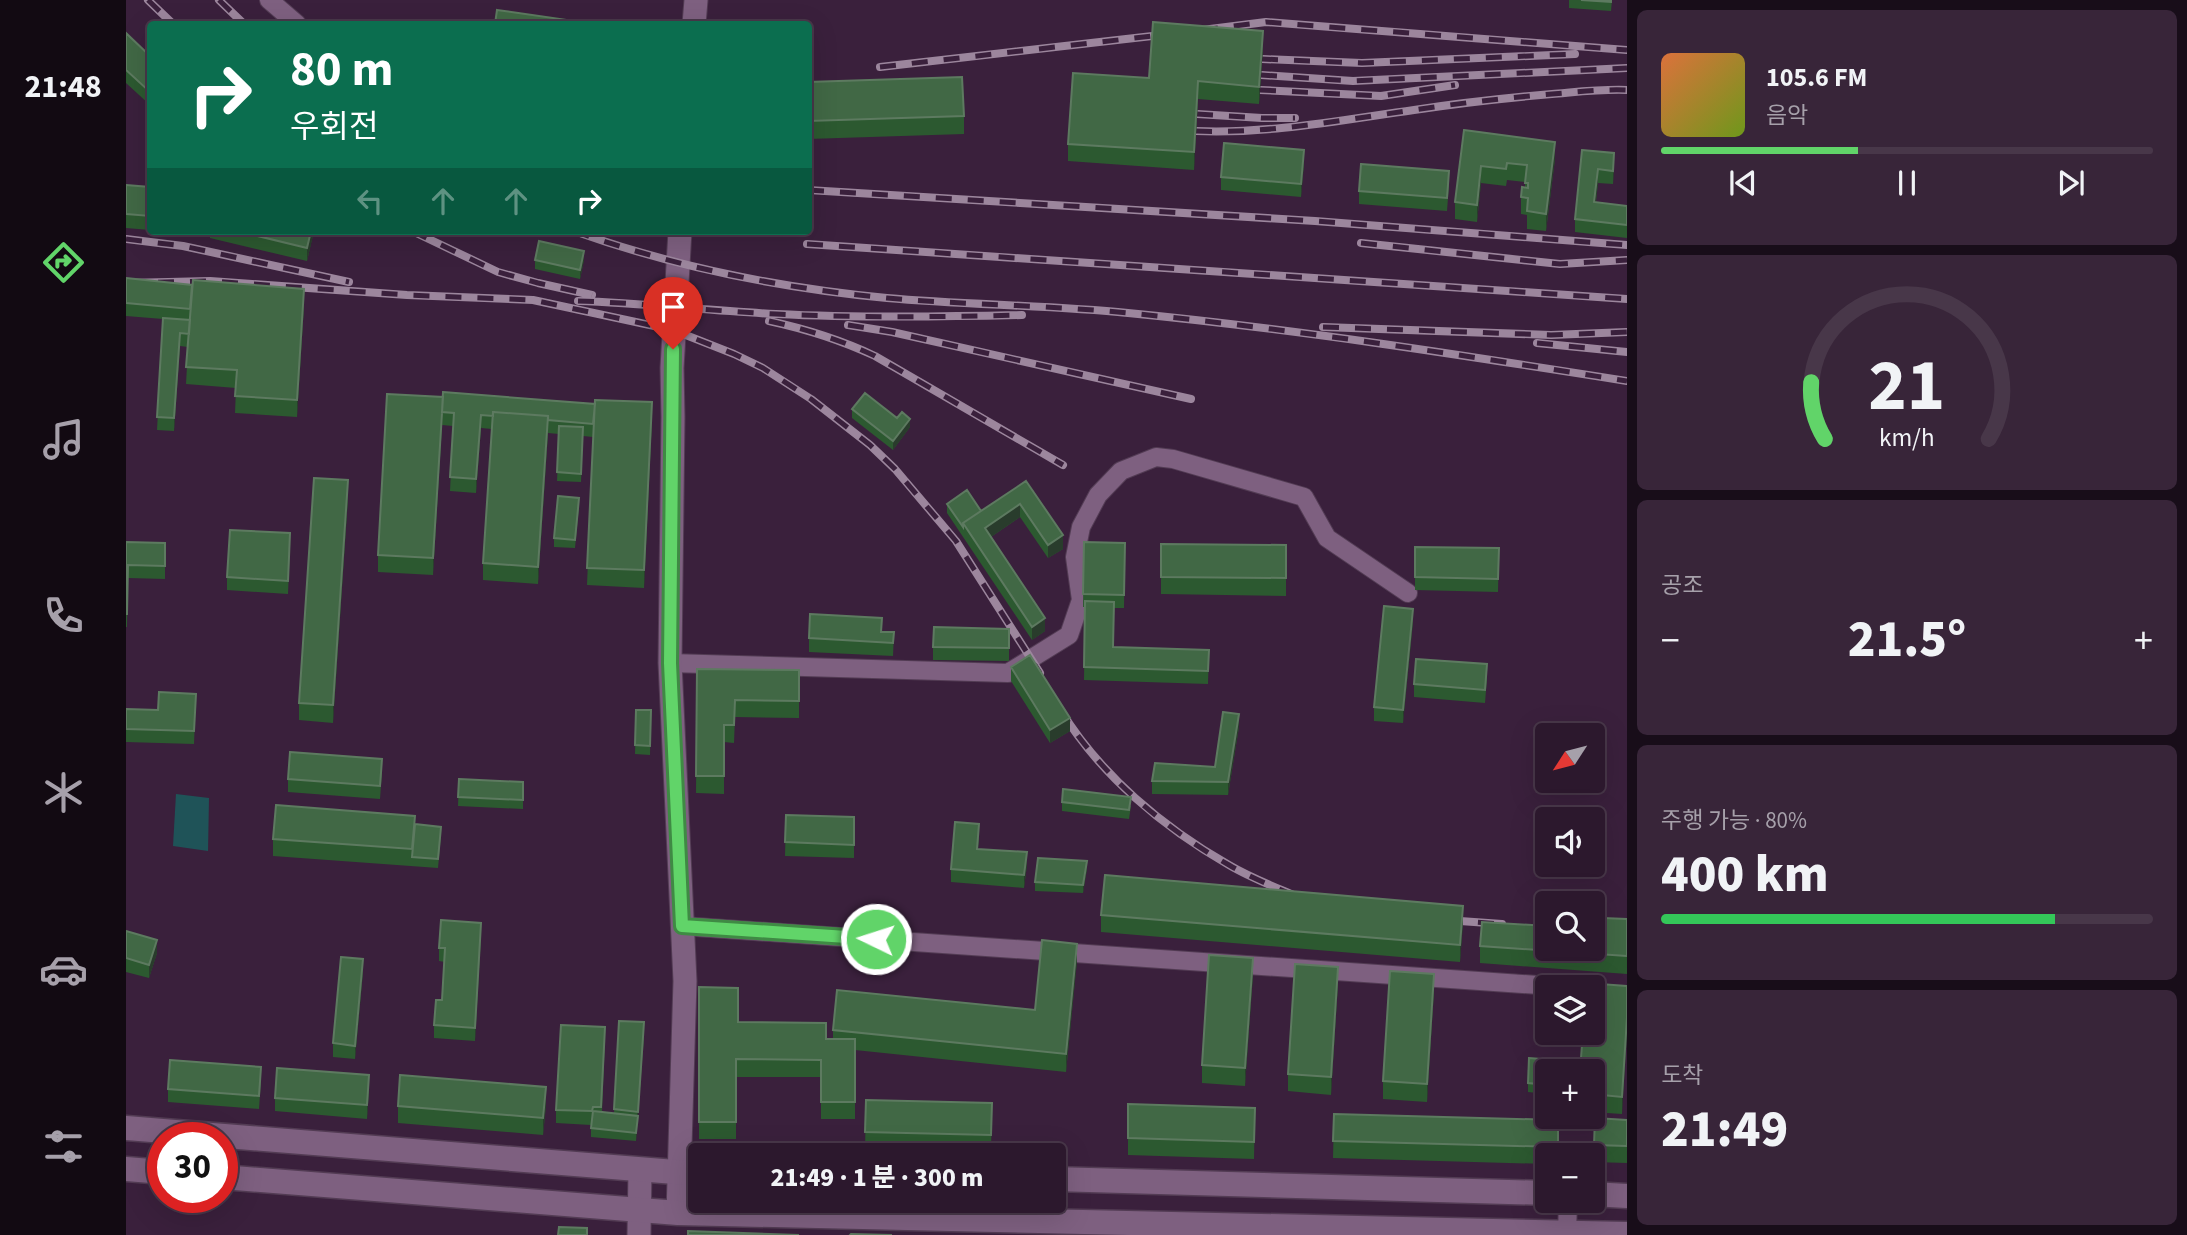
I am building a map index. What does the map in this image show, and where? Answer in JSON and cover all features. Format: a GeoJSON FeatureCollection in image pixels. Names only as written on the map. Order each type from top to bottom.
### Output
{"type":"FeatureCollection","features":[{"type":"Feature","properties":{"kind":"main road"},"geometry":{"type":"LineString","coordinates":[[126,1128],[688,1174]]}},
{"type":"Feature","properties":{"kind":"main road"},"geometry":{"type":"LineString","coordinates":[[126,1168],[147,1170]]}},
{"type":"Feature","properties":{"kind":"main road"},"geometry":{"type":"LineString","coordinates":[[238,1179],[639,1223],[678,1213],[1627,1234]]}},
{"type":"Feature","properties":{"kind":"main road"},"geometry":{"type":"LineString","coordinates":[[1066,1179],[1535,1193]]}},
{"type":"Feature","properties":{"kind":"main road"},"geometry":{"type":"LineString","coordinates":[[1605,1195],[1627,1195]]}},
{"type":"Feature","properties":{"kind":"street"},"geometry":{"type":"LineString","coordinates":[[269,0],[294,21]]}},
{"type":"Feature","properties":{"kind":"street"},"geometry":{"type":"LineString","coordinates":[[694,21],[696,0]]}},
{"type":"Feature","properties":{"kind":"street"},"geometry":{"type":"LineString","coordinates":[[680,235],[672,368],[670,663],[689,1143]]}},
{"type":"Feature","properties":{"kind":"street"},"geometry":{"type":"LineString","coordinates":[[670,663],[1008,673],[1069,635],[1081,600],[1075,556],[1080,527],[1098,495],[1121,471],[1156,457],[1173,459],[1304,497],[1327,538],[1408,593]]}},
{"type":"Feature","properties":{"kind":"street"},"geometry":{"type":"LineString","coordinates":[[682,926],[1535,985]]}},
{"type":"Feature","properties":{"kind":"street"},"geometry":{"type":"LineString","coordinates":[[639,1223],[640,1170]]}},
{"type":"Feature","properties":{"kind":"street"},"geometry":{"type":"LineString","coordinates":[[678,1213],[688,1180]]}},
{"type":"Feature","properties":{"kind":"street"},"geometry":{"type":"LineString","coordinates":[[1567,1233],[1568,1213]]}},
{"type":"Feature","properties":{"kind":"shaded area"},"geometry":{"type":"Polygon","coordinates":[[[176,794],[209,798],[208,851],[173,846],[176,794]]]}},
{"type":"Feature","properties":{"kind":"building"},"geometry":{"type":"Polygon","coordinates":[[[497,10],[574,21],[495,21],[497,10]]]}},
{"type":"Feature","properties":{"kind":"building"},"geometry":{"type":"Polygon","coordinates":[[[1153,22],[1263,31],[1259,87],[1198,81],[1194,152],[1068,144],[1073,73],[1149,78],[1153,22]]]}},
{"type":"Feature","properties":{"kind":"building"},"geometry":{"type":"Polygon","coordinates":[[[126,33],[147,53],[147,89],[126,70],[126,33]]]}},
{"type":"Feature","properties":{"kind":"building"},"geometry":{"type":"Polygon","coordinates":[[[962,77],[964,116],[812,121],[812,82],[962,77]]]}},
{"type":"Feature","properties":{"kind":"building"},"geometry":{"type":"Polygon","coordinates":[[[1464,130],[1555,142],[1546,214],[1527,211],[1528,198],[1521,197],[1522,187],[1528,188],[1528,183],[1525,183],[1527,165],[1507,163],[1506,169],[1481,166],[1477,205],[1455,202],[1464,130]]]}},
{"type":"Feature","properties":{"kind":"building"},"geometry":{"type":"Polygon","coordinates":[[[1224,143],[1304,150],[1301,184],[1221,177],[1224,143]]]}},
{"type":"Feature","properties":{"kind":"building"},"geometry":{"type":"Polygon","coordinates":[[[1582,150],[1614,153],[1613,171],[1598,169],[1594,202],[1627,206],[1627,225],[1575,219],[1582,150]]]}},
{"type":"Feature","properties":{"kind":"building"},"geometry":{"type":"Polygon","coordinates":[[[1361,164],[1449,171],[1447,198],[1359,191],[1361,164]]]}},
{"type":"Feature","properties":{"kind":"building"},"geometry":{"type":"Polygon","coordinates":[[[126,185],[147,187],[147,216],[126,214],[126,185]]]}},
{"type":"Feature","properties":{"kind":"building"},"geometry":{"type":"Polygon","coordinates":[[[253,235],[310,235],[307,248],[253,235]]]}},
{"type":"Feature","properties":{"kind":"building"},"geometry":{"type":"Polygon","coordinates":[[[539,241],[584,251],[580,270],[535,260],[539,241]]]}},
{"type":"Feature","properties":{"kind":"building"},"geometry":{"type":"Polygon","coordinates":[[[126,278],[192,285],[190,309],[126,303],[126,278]]]}},
{"type":"Feature","properties":{"kind":"building"},"geometry":{"type":"Polygon","coordinates":[[[193,280],[304,289],[297,400],[235,396],[237,370],[186,367],[193,280]]]}},
{"type":"Feature","properties":{"kind":"building"},"geometry":{"type":"Polygon","coordinates":[[[163,318],[190,320],[189,334],[180,333],[174,418],[157,417],[163,318]]]}},
{"type":"Feature","properties":{"kind":"building"},"geometry":{"type":"Polygon","coordinates":[[[443,392],[595,404],[593,424],[548,420],[548,416],[493,412],[493,416],[481,415],[476,479],[450,477],[454,413],[442,412],[443,392]]]}},
{"type":"Feature","properties":{"kind":"building"},"geometry":{"type":"Polygon","coordinates":[[[865,393],[897,418],[902,412],[910,419],[893,441],[852,409],[865,393]]]}},
{"type":"Feature","properties":{"kind":"building"},"geometry":{"type":"Polygon","coordinates":[[[387,394],[443,397],[433,558],[378,555],[387,394]]]}},
{"type":"Feature","properties":{"kind":"building"},"geometry":{"type":"Polygon","coordinates":[[[595,400],[652,402],[644,570],[587,568],[595,400]]]}},
{"type":"Feature","properties":{"kind":"building"},"geometry":{"type":"Polygon","coordinates":[[[493,412],[548,416],[538,567],[483,563],[493,412]]]}},
{"type":"Feature","properties":{"kind":"building"},"geometry":{"type":"Polygon","coordinates":[[[559,426],[583,427],[581,474],[557,472],[559,426]]]}},
{"type":"Feature","properties":{"kind":"building"},"geometry":{"type":"Polygon","coordinates":[[[314,478],[348,480],[333,705],[299,703],[314,478]]]}},
{"type":"Feature","properties":{"kind":"building"},"geometry":{"type":"Polygon","coordinates":[[[1026,481],[1063,535],[1048,545],[1020,504],[985,528],[1045,618],[1032,627],[963,523],[1026,481]]]}},
{"type":"Feature","properties":{"kind":"building"},"geometry":{"type":"Polygon","coordinates":[[[967,490],[981,511],[963,523],[963,527],[947,504],[967,490]]]}},
{"type":"Feature","properties":{"kind":"building"},"geometry":{"type":"Polygon","coordinates":[[[558,496],[579,498],[575,540],[554,538],[558,496]]]}},
{"type":"Feature","properties":{"kind":"building"},"geometry":{"type":"Polygon","coordinates":[[[230,530],[290,533],[288,581],[227,577],[230,530]]]}},
{"type":"Feature","properties":{"kind":"building"},"geometry":{"type":"Polygon","coordinates":[[[126,542],[165,543],[165,566],[128,565],[127,614],[126,614],[126,542]]]}},
{"type":"Feature","properties":{"kind":"building"},"geometry":{"type":"Polygon","coordinates":[[[1084,542],[1125,543],[1124,595],[1083,594],[1084,542]]]}},
{"type":"Feature","properties":{"kind":"building"},"geometry":{"type":"Polygon","coordinates":[[[1161,544],[1286,545],[1286,578],[1161,577],[1161,544]]]}},
{"type":"Feature","properties":{"kind":"building"},"geometry":{"type":"Polygon","coordinates":[[[1415,547],[1499,548],[1498,579],[1415,577],[1415,547]]]}},
{"type":"Feature","properties":{"kind":"building"},"geometry":{"type":"Polygon","coordinates":[[[1085,601],[1114,602],[1113,647],[1209,650],[1208,671],[1084,667],[1085,601]]]}},
{"type":"Feature","properties":{"kind":"building"},"geometry":{"type":"Polygon","coordinates":[[[1384,606],[1413,609],[1403,710],[1374,707],[1384,606]]]}},
{"type":"Feature","properties":{"kind":"building"},"geometry":{"type":"Polygon","coordinates":[[[810,614],[882,618],[881,632],[894,632],[893,643],[809,638],[810,614]]]}},
{"type":"Feature","properties":{"kind":"building"},"geometry":{"type":"Polygon","coordinates":[[[934,627],[1009,629],[1009,648],[933,647],[934,627]]]}},
{"type":"Feature","properties":{"kind":"building"},"geometry":{"type":"Polygon","coordinates":[[[1030,655],[1070,718],[1050,730],[1011,667],[1030,655]]]}},
{"type":"Feature","properties":{"kind":"building"},"geometry":{"type":"Polygon","coordinates":[[[1416,659],[1487,664],[1485,690],[1414,684],[1416,659]]]}},
{"type":"Feature","properties":{"kind":"building"},"geometry":{"type":"Polygon","coordinates":[[[697,669],[799,670],[799,701],[735,700],[734,725],[724,725],[724,776],[696,776],[697,669]]]}},
{"type":"Feature","properties":{"kind":"building"},"geometry":{"type":"Polygon","coordinates":[[[159,692],[196,694],[194,731],[126,729],[126,709],[158,710],[159,692]]]}},
{"type":"Feature","properties":{"kind":"building"},"geometry":{"type":"Polygon","coordinates":[[[636,710],[651,710],[650,746],[635,745],[636,710]]]}},
{"type":"Feature","properties":{"kind":"building"},"geometry":{"type":"Polygon","coordinates":[[[1223,712],[1239,714],[1228,782],[1152,781],[1155,763],[1215,767],[1223,712]]]}},
{"type":"Feature","properties":{"kind":"building"},"geometry":{"type":"Polygon","coordinates":[[[290,752],[382,759],[380,786],[288,779],[290,752]]]}},
{"type":"Feature","properties":{"kind":"building"},"geometry":{"type":"Polygon","coordinates":[[[459,779],[523,782],[523,800],[458,797],[459,779]]]}},
{"type":"Feature","properties":{"kind":"building"},"geometry":{"type":"Polygon","coordinates":[[[1063,789],[1131,797],[1129,810],[1062,802],[1063,789]]]}},
{"type":"Feature","properties":{"kind":"building"},"geometry":{"type":"Polygon","coordinates":[[[276,805],[415,816],[412,849],[273,839],[276,805]]]}},
{"type":"Feature","properties":{"kind":"building"},"geometry":{"type":"Polygon","coordinates":[[[786,815],[854,817],[854,845],[785,842],[786,815]]]}},
{"type":"Feature","properties":{"kind":"building"},"geometry":{"type":"Polygon","coordinates":[[[955,822],[979,824],[977,849],[1027,852],[1024,875],[951,869],[955,822]]]}},
{"type":"Feature","properties":{"kind":"building"},"geometry":{"type":"Polygon","coordinates":[[[415,824],[441,827],[438,859],[412,857],[415,824]]]}},
{"type":"Feature","properties":{"kind":"building"},"geometry":{"type":"Polygon","coordinates":[[[1038,858],[1087,861],[1083,885],[1035,882],[1038,858]]]}},
{"type":"Feature","properties":{"kind":"building"},"geometry":{"type":"Polygon","coordinates":[[[1105,875],[1463,906],[1460,945],[1101,915],[1105,875]]]}},
{"type":"Feature","properties":{"kind":"building"},"geometry":{"type":"Polygon","coordinates":[[[1605,918],[1627,919],[1627,956],[1605,955],[1605,918]]]}},
{"type":"Feature","properties":{"kind":"building"},"geometry":{"type":"Polygon","coordinates":[[[441,920],[481,923],[475,1028],[434,1025],[436,1000],[442,1000],[445,948],[439,948],[441,920]]]}},
{"type":"Feature","properties":{"kind":"building"},"geometry":{"type":"Polygon","coordinates":[[[1482,922],[1535,925],[1535,950],[1480,946],[1482,922]]]}},
{"type":"Feature","properties":{"kind":"building"},"geometry":{"type":"Polygon","coordinates":[[[126,931],[157,940],[149,965],[126,958],[126,931]]]}},
{"type":"Feature","properties":{"kind":"building"},"geometry":{"type":"Polygon","coordinates":[[[1042,940],[1077,944],[1066,1054],[833,1030],[837,990],[1035,1010],[1042,940]]]}},
{"type":"Feature","properties":{"kind":"building"},"geometry":{"type":"Polygon","coordinates":[[[1209,955],[1253,958],[1245,1068],[1202,1065],[1209,955]]]}},
{"type":"Feature","properties":{"kind":"building"},"geometry":{"type":"Polygon","coordinates":[[[341,957],[363,959],[355,1046],[333,1043],[341,957]]]}},
{"type":"Feature","properties":{"kind":"building"},"geometry":{"type":"Polygon","coordinates":[[[1295,964],[1338,967],[1331,1077],[1288,1074],[1295,964]]]}},
{"type":"Feature","properties":{"kind":"building"},"geometry":{"type":"Polygon","coordinates":[[[1390,971],[1434,974],[1427,1084],[1383,1081],[1390,971]]]}},
{"type":"Feature","properties":{"kind":"building"},"geometry":{"type":"Polygon","coordinates":[[[1605,984],[1627,986],[1622,1097],[1605,1095],[1605,1059],[1581,1059],[1582,1045],[1605,1045],[1605,984]]]}},
{"type":"Feature","properties":{"kind":"building"},"geometry":{"type":"Polygon","coordinates":[[[699,987],[738,988],[738,1022],[826,1023],[826,1039],[855,1039],[855,1102],[821,1102],[821,1060],[736,1059],[736,1122],[699,1122],[699,987]]]}},
{"type":"Feature","properties":{"kind":"building"},"geometry":{"type":"Polygon","coordinates":[[[619,1021],[644,1022],[638,1112],[614,1109],[619,1021]]]}},
{"type":"Feature","properties":{"kind":"building"},"geometry":{"type":"Polygon","coordinates":[[[561,1025],[605,1027],[601,1107],[593,1107],[592,1111],[556,1110],[561,1025]]]}},
{"type":"Feature","properties":{"kind":"building"},"geometry":{"type":"Polygon","coordinates":[[[1529,1058],[1541,1059],[1535,1059],[1535,1084],[1528,1083],[1529,1058]]]}},
{"type":"Feature","properties":{"kind":"building"},"geometry":{"type":"Polygon","coordinates":[[[170,1060],[261,1067],[259,1096],[168,1089],[170,1060]]]}},
{"type":"Feature","properties":{"kind":"building"},"geometry":{"type":"Polygon","coordinates":[[[277,1068],[369,1075],[367,1105],[275,1098],[277,1068]]]}},
{"type":"Feature","properties":{"kind":"building"},"geometry":{"type":"Polygon","coordinates":[[[400,1075],[546,1087],[543,1118],[398,1106],[400,1075]]]}},
{"type":"Feature","properties":{"kind":"building"},"geometry":{"type":"Polygon","coordinates":[[[866,1100],[992,1103],[991,1135],[865,1132],[866,1100]]]}},
{"type":"Feature","properties":{"kind":"building"},"geometry":{"type":"Polygon","coordinates":[[[1128,1104],[1255,1108],[1254,1142],[1128,1138],[1128,1104]]]}},
{"type":"Feature","properties":{"kind":"building"},"geometry":{"type":"Polygon","coordinates":[[[593,1111],[638,1116],[636,1133],[591,1128],[593,1111]]]}},
{"type":"Feature","properties":{"kind":"building"},"geometry":{"type":"Polygon","coordinates":[[[1334,1114],[1535,1119],[1535,1129],[1558,1129],[1558,1143],[1535,1143],[1535,1146],[1333,1141],[1334,1114]]]}},
{"type":"Feature","properties":{"kind":"building"},"geometry":{"type":"Polygon","coordinates":[[[1605,1119],[1627,1120],[1627,1146],[1594,1143],[1595,1129],[1605,1129],[1605,1119]]]}},
{"type":"Feature","properties":{"kind":"building"},"geometry":{"type":"Polygon","coordinates":[[[559,1227],[587,1228],[587,1235],[558,1235],[559,1227]]]}},
{"type":"Feature","properties":{"kind":"building"},"geometry":{"type":"Polygon","coordinates":[[[688,1231],[799,1235],[688,1235],[688,1231]]]}},
{"type":"Feature","properties":{"kind":"railway"},"geometry":{"type":"LineString","coordinates":[[148,0],[170,21]]}},
{"type":"Feature","properties":{"kind":"railway"},"geometry":{"type":"LineString","coordinates":[[219,0],[241,21]]}},
{"type":"Feature","properties":{"kind":"railway"},"geometry":{"type":"LineString","coordinates":[[1202,30],[1266,22],[1627,50]]}},
{"type":"Feature","properties":{"kind":"railway"},"geometry":{"type":"LineString","coordinates":[[880,67],[1170,34]]}},
{"type":"Feature","properties":{"kind":"railway"},"geometry":{"type":"LineString","coordinates":[[1262,59],[1362,63],[1575,54]]}},
{"type":"Feature","properties":{"kind":"railway"},"geometry":{"type":"LineString","coordinates":[[1261,75],[1353,81],[1627,68]]}},
{"type":"Feature","properties":{"kind":"railway"},"geometry":{"type":"LineString","coordinates":[[1260,90],[1381,96],[1455,85]]}},
{"type":"Feature","properties":{"kind":"railway"},"geometry":{"type":"LineString","coordinates":[[1196,131],[1278,128],[1500,99],[1627,90]]}},
{"type":"Feature","properties":{"kind":"railway"},"geometry":{"type":"LineString","coordinates":[[1197,114],[1295,118]]}},
{"type":"Feature","properties":{"kind":"railway"},"geometry":{"type":"LineString","coordinates":[[812,190],[1315,221],[1627,245]]}},
{"type":"Feature","properties":{"kind":"railway"},"geometry":{"type":"LineString","coordinates":[[420,235],[498,272],[592,295]]}},
{"type":"Feature","properties":{"kind":"railway"},"geometry":{"type":"LineString","coordinates":[[586,235],[650,255],[728,274],[847,294],[1098,310],[1191,319],[1378,343],[1627,381]]}},
{"type":"Feature","properties":{"kind":"railway"},"geometry":{"type":"LineString","coordinates":[[126,239],[183,246],[349,282]]}},
{"type":"Feature","properties":{"kind":"railway"},"geometry":{"type":"LineString","coordinates":[[1361,243],[1560,264],[1627,260]]}},
{"type":"Feature","properties":{"kind":"railway"},"geometry":{"type":"LineString","coordinates":[[807,244],[1627,299]]}},
{"type":"Feature","properties":{"kind":"railway"},"geometry":{"type":"LineString","coordinates":[[126,283],[210,281],[407,295],[533,300],[673,330],[734,354],[763,368],[811,399],[870,445],[895,469],[956,541],[1040,673]]}},
{"type":"Feature","properties":{"kind":"railway"},"geometry":{"type":"LineString","coordinates":[[578,301],[807,315],[1022,315]]}},
{"type":"Feature","properties":{"kind":"railway"},"geometry":{"type":"LineString","coordinates":[[769,321],[823,335],[875,356],[1063,465]]}},
{"type":"Feature","properties":{"kind":"railway"},"geometry":{"type":"LineString","coordinates":[[848,325],[892,332],[1191,399]]}},
{"type":"Feature","properties":{"kind":"railway"},"geometry":{"type":"LineString","coordinates":[[1323,327],[1551,335],[1627,332]]}},
{"type":"Feature","properties":{"kind":"railway"},"geometry":{"type":"LineString","coordinates":[[1537,343],[1627,352]]}},
{"type":"Feature","properties":{"kind":"railway"},"geometry":{"type":"LineString","coordinates":[[1060,709],[1094,756],[1114,778],[1158,817],[1229,865],[1298,897]]}},
{"type":"Feature","properties":{"kind":"railway"},"geometry":{"type":"LineString","coordinates":[[1446,920],[1502,924]]}},
{"type":"Feature","properties":{"kind":"route"},"geometry":{"type":"LineString","coordinates":[[673,349],[670,663],[682,926],[876,939]]}}]}
